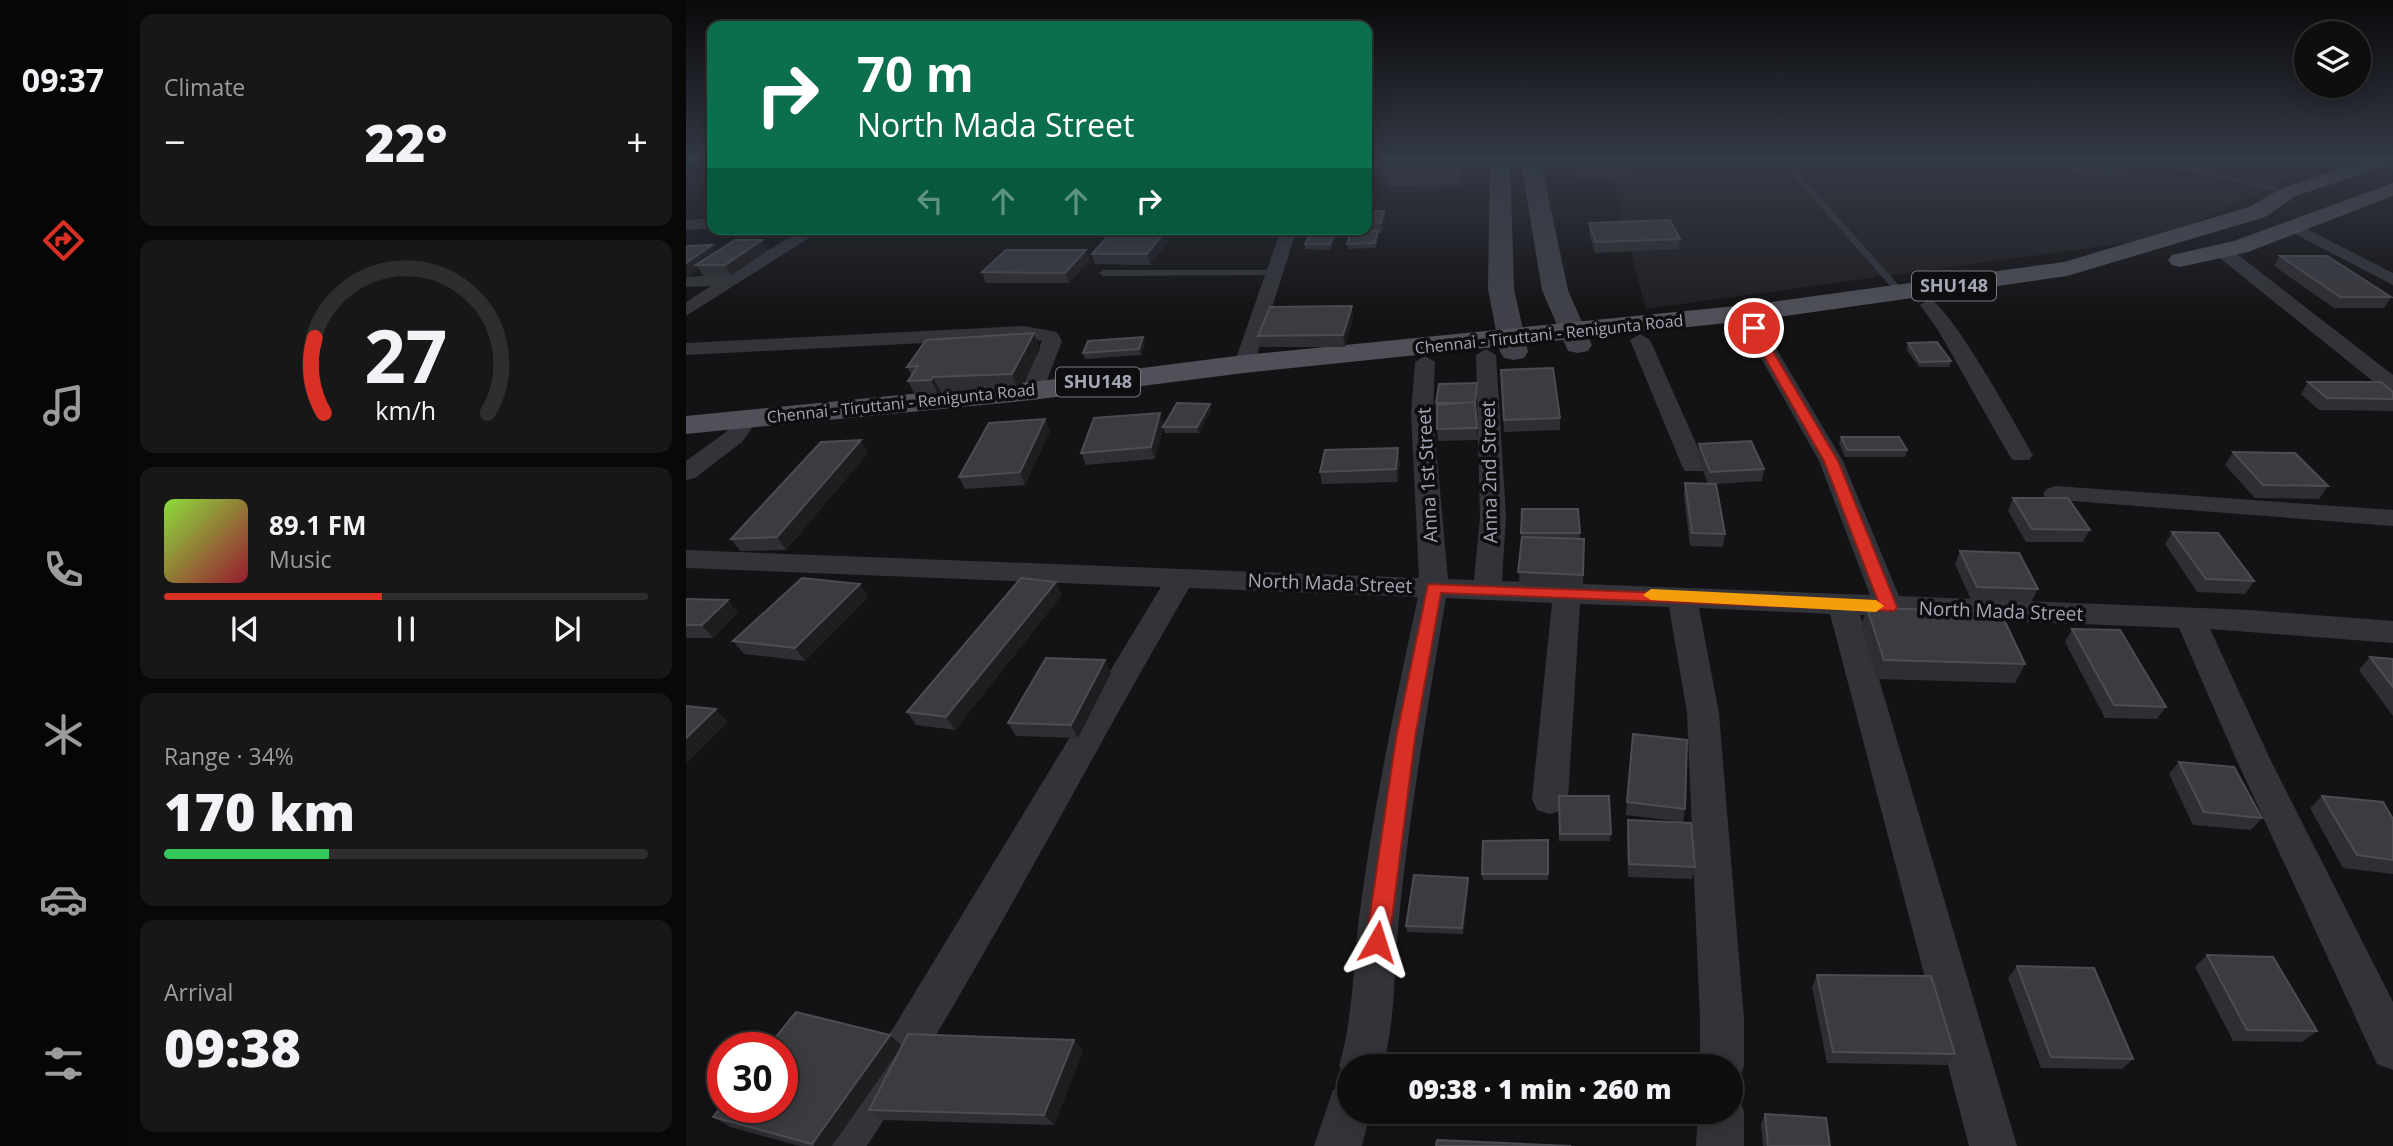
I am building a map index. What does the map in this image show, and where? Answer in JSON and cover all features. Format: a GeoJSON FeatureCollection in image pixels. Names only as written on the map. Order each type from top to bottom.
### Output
{"type":"FeatureCollection","features":[{"type":"Feature","properties":{"kind":"main road"},"geometry":{"type":"LineString","coordinates":[[1500,210],[1503,348]]}},
{"type":"Feature","properties":{"kind":"main road"},"geometry":{"type":"LineString","coordinates":[[1540,210],[1555,290],[1575,338]]}},
{"type":"Feature","properties":{"kind":"main road","name":"Chennai - Tiruttani - Renigunta Road"},"geometry":{"type":"LineString","coordinates":[[686,425],[741,428],[1027,408],[1244,380],[1424,362],[1503,348],[2067,269],[2259,210]]}},
{"type":"Feature","properties":{"kind":"main road","name":"Chennai - Tiruttani - Renigunta Road"},"geometry":{"type":"LineString","coordinates":[[1575,338],[1640,340],[1754,328],[1929,305],[2088,280],[2222,251],[2295,228],[2339,210]]}},
{"type":"Feature","properties":{"kind":"main road","name":"Chennai - Tiruttani - Renigunta Road"},"geometry":{"type":"LineString","coordinates":[[686,443],[741,428],[1244,364],[1503,348]]}},
{"type":"Feature","properties":{"kind":"street"},"geometry":{"type":"LineString","coordinates":[[686,225],[707,223]]}},
{"type":"Feature","properties":{"kind":"street"},"geometry":{"type":"LineString","coordinates":[[2295,228],[2393,280]]}},
{"type":"Feature","properties":{"kind":"street"},"geometry":{"type":"LineString","coordinates":[[686,310],[805,235]]}},
{"type":"Feature","properties":{"kind":"street"},"geometry":{"type":"LineString","coordinates":[[1244,364],[1287,235]]}},
{"type":"Feature","properties":{"kind":"street"},"geometry":{"type":"LineString","coordinates":[[2222,251],[2393,386]]}},
{"type":"Feature","properties":{"kind":"street"},"geometry":{"type":"LineString","coordinates":[[686,282],[734,279]]}},
{"type":"Feature","properties":{"kind":"street"},"geometry":{"type":"LineString","coordinates":[[1929,305],[1947,328],[2021,455]]}},
{"type":"Feature","properties":{"kind":"street"},"geometry":{"type":"LineString","coordinates":[[1754,328],[1831,461],[1889,607]]}},
{"type":"Feature","properties":{"kind":"street"},"geometry":{"type":"LineString","coordinates":[[686,349],[1032,332],[1050,336],[1052,341],[1032,391]]}},
{"type":"Feature","properties":{"kind":"street"},"geometry":{"type":"LineString","coordinates":[[1640,340],[1694,466]]}},
{"type":"Feature","properties":{"kind":"street","name":"Anna 2nd Street"},"geometry":{"type":"LineString","coordinates":[[1487,588],[1503,348]]}},
{"type":"Feature","properties":{"kind":"street","name":"Anna 1st Street"},"geometry":{"type":"LineString","coordinates":[[1364,1054],[1370,1034],[1379,918],[1405,738],[1434,587],[1422,413],[1424,362]]}},
{"type":"Feature","properties":{"kind":"street"},"geometry":{"type":"LineString","coordinates":[[686,473],[741,428]]}},
{"type":"Feature","properties":{"kind":"street"},"geometry":{"type":"LineString","coordinates":[[2056,494],[2393,518]]}},
{"type":"Feature","properties":{"kind":"street","name":"North Mada Street"},"geometry":{"type":"LineString","coordinates":[[686,559],[1567,591],[2190,618],[2393,632]]}},
{"type":"Feature","properties":{"kind":"street"},"geometry":{"type":"LineString","coordinates":[[839,1146],[909,1042],[1093,723],[1181,578]]}},
{"type":"Feature","properties":{"kind":"street"},"geometry":{"type":"LineString","coordinates":[[1550,799],[1567,591]]}},
{"type":"Feature","properties":{"kind":"street"},"geometry":{"type":"LineString","coordinates":[[1682,596],[1703,713],[1722,1054]]}},
{"type":"Feature","properties":{"kind":"street"},"geometry":{"type":"LineString","coordinates":[[1842,604],[1993,1146]]}},
{"type":"Feature","properties":{"kind":"street"},"geometry":{"type":"LineString","coordinates":[[2190,618],[2254,761],[2393,1048]]}},
{"type":"Feature","properties":{"kind":"street"},"geometry":{"type":"LineString","coordinates":[[1338,1146],[1344,1124]]}},
{"type":"Feature","properties":{"kind":"street"},"geometry":{"type":"LineString","coordinates":[[1720,1146],[1721,1124]]}},
{"type":"Feature","properties":{"kind":"lane"},"geometry":{"type":"LineString","coordinates":[[1828,210],[1901,293]]}},
{"type":"Feature","properties":{"kind":"lane"},"geometry":{"type":"LineString","coordinates":[[1102,273],[1275,272]]}},
{"type":"Feature","properties":{"kind":"shaded area"},"geometry":{"type":"Polygon","coordinates":[[[1620,210],[2221,210],[2162,238],[1646,309],[1620,210]]]}},
{"type":"Feature","properties":{"kind":"building"},"geometry":{"type":"Polygon","coordinates":[[[1372,211],[1384,211],[1381,223],[1372,224],[1372,211]]]}},
{"type":"Feature","properties":{"kind":"building"},"geometry":{"type":"Polygon","coordinates":[[[1670,220],[1680,239],[1596,242],[1589,223],[1670,220]]]}},
{"type":"Feature","properties":{"kind":"building"},"geometry":{"type":"Polygon","coordinates":[[[1372,230],[1378,230],[1375,243],[1347,244],[1350,235],[1372,235],[1372,230]]]}},
{"type":"Feature","properties":{"kind":"building"},"geometry":{"type":"Polygon","coordinates":[[[1109,235],[1162,235],[1147,254],[1092,254],[1109,235]]]}},
{"type":"Feature","properties":{"kind":"building"},"geometry":{"type":"Polygon","coordinates":[[[1310,235],[1334,235],[1330,244],[1305,244],[1310,235]]]}},
{"type":"Feature","properties":{"kind":"building"},"geometry":{"type":"Polygon","coordinates":[[[735,240],[762,240],[725,265],[696,265],[735,240]]]}},
{"type":"Feature","properties":{"kind":"building"},"geometry":{"type":"Polygon","coordinates":[[[712,245],[686,263],[686,246],[712,245]]]}},
{"type":"Feature","properties":{"kind":"building"},"geometry":{"type":"Polygon","coordinates":[[[1006,250],[1086,250],[1065,273],[982,272],[1006,250]]]}},
{"type":"Feature","properties":{"kind":"building"},"geometry":{"type":"Polygon","coordinates":[[[2280,256],[2327,256],[2391,297],[2340,297],[2280,256]]]}},
{"type":"Feature","properties":{"kind":"building"},"geometry":{"type":"Polygon","coordinates":[[[1352,306],[1343,335],[1258,336],[1270,307],[1352,306]]]}},
{"type":"Feature","properties":{"kind":"building"},"geometry":{"type":"Polygon","coordinates":[[[1034,333],[1012,374],[933,377],[931,380],[908,381],[918,366],[907,367],[926,340],[1034,333]]]}},
{"type":"Feature","properties":{"kind":"building"},"geometry":{"type":"Polygon","coordinates":[[[1143,337],[1139,349],[1083,353],[1088,341],[1143,337]]]}},
{"type":"Feature","properties":{"kind":"building"},"geometry":{"type":"Polygon","coordinates":[[[1937,342],[1951,361],[1920,362],[1908,343],[1937,342]]]}},
{"type":"Feature","properties":{"kind":"building"},"geometry":{"type":"Polygon","coordinates":[[[1553,368],[1560,418],[1504,420],[1501,370],[1553,368]]]}},
{"type":"Feature","properties":{"kind":"building"},"geometry":{"type":"Polygon","coordinates":[[[2308,382],[2381,382],[2393,392],[2393,399],[2327,398],[2308,382]]]}},
{"type":"Feature","properties":{"kind":"building"},"geometry":{"type":"Polygon","coordinates":[[[1477,383],[1475,403],[1436,403],[1439,384],[1477,383]]]}},
{"type":"Feature","properties":{"kind":"building"},"geometry":{"type":"Polygon","coordinates":[[[1475,402],[1477,428],[1437,429],[1437,405],[1475,402]]]}},
{"type":"Feature","properties":{"kind":"building"},"geometry":{"type":"Polygon","coordinates":[[[1177,403],[1210,404],[1197,427],[1163,427],[1177,403]]]}},
{"type":"Feature","properties":{"kind":"building"},"geometry":{"type":"Polygon","coordinates":[[[1160,413],[1151,447],[1081,453],[1094,418],[1160,413]]]}},
{"type":"Feature","properties":{"kind":"building"},"geometry":{"type":"Polygon","coordinates":[[[1045,419],[1020,472],[959,477],[989,423],[1045,419]]]}},
{"type":"Feature","properties":{"kind":"building"},"geometry":{"type":"Polygon","coordinates":[[[1841,437],[1899,437],[1907,450],[1847,450],[1841,437]]]}},
{"type":"Feature","properties":{"kind":"building"},"geometry":{"type":"Polygon","coordinates":[[[861,440],[777,537],[731,539],[821,442],[861,440]]]}},
{"type":"Feature","properties":{"kind":"building"},"geometry":{"type":"Polygon","coordinates":[[[1751,441],[1764,469],[1710,472],[1699,444],[1751,441]]]}},
{"type":"Feature","properties":{"kind":"building"},"geometry":{"type":"Polygon","coordinates":[[[1398,448],[1396,469],[1320,472],[1325,450],[1398,448]]]}},
{"type":"Feature","properties":{"kind":"building"},"geometry":{"type":"Polygon","coordinates":[[[2233,452],[2295,453],[2328,486],[2263,485],[2233,452]]]}},
{"type":"Feature","properties":{"kind":"building"},"geometry":{"type":"Polygon","coordinates":[[[1685,483],[1716,484],[1725,534],[1692,533],[1685,483]]]}},
{"type":"Feature","properties":{"kind":"building"},"geometry":{"type":"Polygon","coordinates":[[[2013,498],[2068,498],[2090,530],[2032,529],[2013,498]]]}},
{"type":"Feature","properties":{"kind":"building"},"geometry":{"type":"Polygon","coordinates":[[[1522,509],[1578,509],[1580,533],[1521,533],[1522,509]]]}},
{"type":"Feature","properties":{"kind":"building"},"geometry":{"type":"Polygon","coordinates":[[[2172,532],[2218,533],[2254,581],[2206,579],[2172,532]]]}},
{"type":"Feature","properties":{"kind":"building"},"geometry":{"type":"Polygon","coordinates":[[[1522,537],[1584,539],[1583,575],[1518,572],[1522,537]]]}},
{"type":"Feature","properties":{"kind":"building"},"geometry":{"type":"Polygon","coordinates":[[[1960,551],[2019,553],[2038,589],[1977,587],[1960,551]]]}},
{"type":"Feature","properties":{"kind":"building"},"geometry":{"type":"Polygon","coordinates":[[[802,578],[860,584],[795,648],[733,641],[802,578]]]}},
{"type":"Feature","properties":{"kind":"building"},"geometry":{"type":"Polygon","coordinates":[[[1021,578],[1056,582],[946,717],[907,712],[1021,578]]]}},
{"type":"Feature","properties":{"kind":"building"},"geometry":{"type":"Polygon","coordinates":[[[686,599],[728,600],[702,625],[686,625],[686,599]]]}},
{"type":"Feature","properties":{"kind":"building"},"geometry":{"type":"Polygon","coordinates":[[[1867,608],[2000,611],[2025,664],[1884,660],[1867,608]]]}},
{"type":"Feature","properties":{"kind":"building"},"geometry":{"type":"Polygon","coordinates":[[[2072,629],[2120,630],[2166,707],[2114,705],[2072,629]]]}},
{"type":"Feature","properties":{"kind":"building"},"geometry":{"type":"Polygon","coordinates":[[[2370,657],[2393,659],[2393,687],[2370,657]]]}},
{"type":"Feature","properties":{"kind":"building"},"geometry":{"type":"Polygon","coordinates":[[[1046,658],[1105,660],[1071,725],[1008,723],[1046,658]]]}},
{"type":"Feature","properties":{"kind":"building"},"geometry":{"type":"Polygon","coordinates":[[[686,706],[716,709],[686,738],[686,706]]]}},
{"type":"Feature","properties":{"kind":"building"},"geometry":{"type":"Polygon","coordinates":[[[1633,734],[1687,740],[1685,809],[1627,802],[1633,734]]]}},
{"type":"Feature","properties":{"kind":"building"},"geometry":{"type":"Polygon","coordinates":[[[2179,762],[2234,767],[2262,818],[2204,812],[2179,762]]]}},
{"type":"Feature","properties":{"kind":"building"},"geometry":{"type":"Polygon","coordinates":[[[1559,796],[1609,796],[1611,834],[1560,834],[1559,796]]]}},
{"type":"Feature","properties":{"kind":"building"},"geometry":{"type":"Polygon","coordinates":[[[2322,796],[2383,802],[2393,819],[2393,860],[2357,855],[2322,796]]]}},
{"type":"Feature","properties":{"kind":"building"},"geometry":{"type":"Polygon","coordinates":[[[1628,820],[1691,823],[1695,867],[1629,864],[1628,820]]]}},
{"type":"Feature","properties":{"kind":"building"},"geometry":{"type":"Polygon","coordinates":[[[1548,840],[1548,874],[1482,874],[1483,841],[1548,840]]]}},
{"type":"Feature","properties":{"kind":"building"},"geometry":{"type":"Polygon","coordinates":[[[1414,875],[1468,878],[1462,928],[1406,926],[1414,875]]]}},
{"type":"Feature","properties":{"kind":"building"},"geometry":{"type":"Polygon","coordinates":[[[2207,955],[2273,957],[2317,1031],[2247,1030],[2207,955]]]}},
{"type":"Feature","properties":{"kind":"building"},"geometry":{"type":"Polygon","coordinates":[[[2017,966],[2094,968],[2133,1059],[2051,1057],[2017,966]]]}},
{"type":"Feature","properties":{"kind":"building"},"geometry":{"type":"Polygon","coordinates":[[[1817,975],[1931,976],[1955,1054],[1833,1052],[1817,975]]]}},
{"type":"Feature","properties":{"kind":"building"},"geometry":{"type":"Polygon","coordinates":[[[796,1012],[890,1035],[812,1144],[735,1123],[798,1123],[798,1032],[780,1032],[796,1012]]]}},
{"type":"Feature","properties":{"kind":"building"},"geometry":{"type":"Polygon","coordinates":[[[908,1034],[1074,1040],[1044,1115],[869,1110],[908,1034]]]}},
{"type":"Feature","properties":{"kind":"building"},"geometry":{"type":"Polygon","coordinates":[[[1765,1114],[1826,1118],[1830,1146],[1768,1146],[1765,1114]]]}},
{"type":"Feature","properties":{"kind":"building"},"geometry":{"type":"Polygon","coordinates":[[[1437,1140],[1571,1146],[1436,1146],[1437,1140]]]}},
{"type":"Feature","properties":{"kind":"slow traffic"},"geometry":{"type":"LineString","coordinates":[[1651,595],[1876,606]]}},
{"type":"Feature","properties":{"kind":"route"},"geometry":{"type":"LineString","coordinates":[[1377,942],[1405,738],[1434,587],[1889,607],[1831,461],[1754,328]]}}]}
